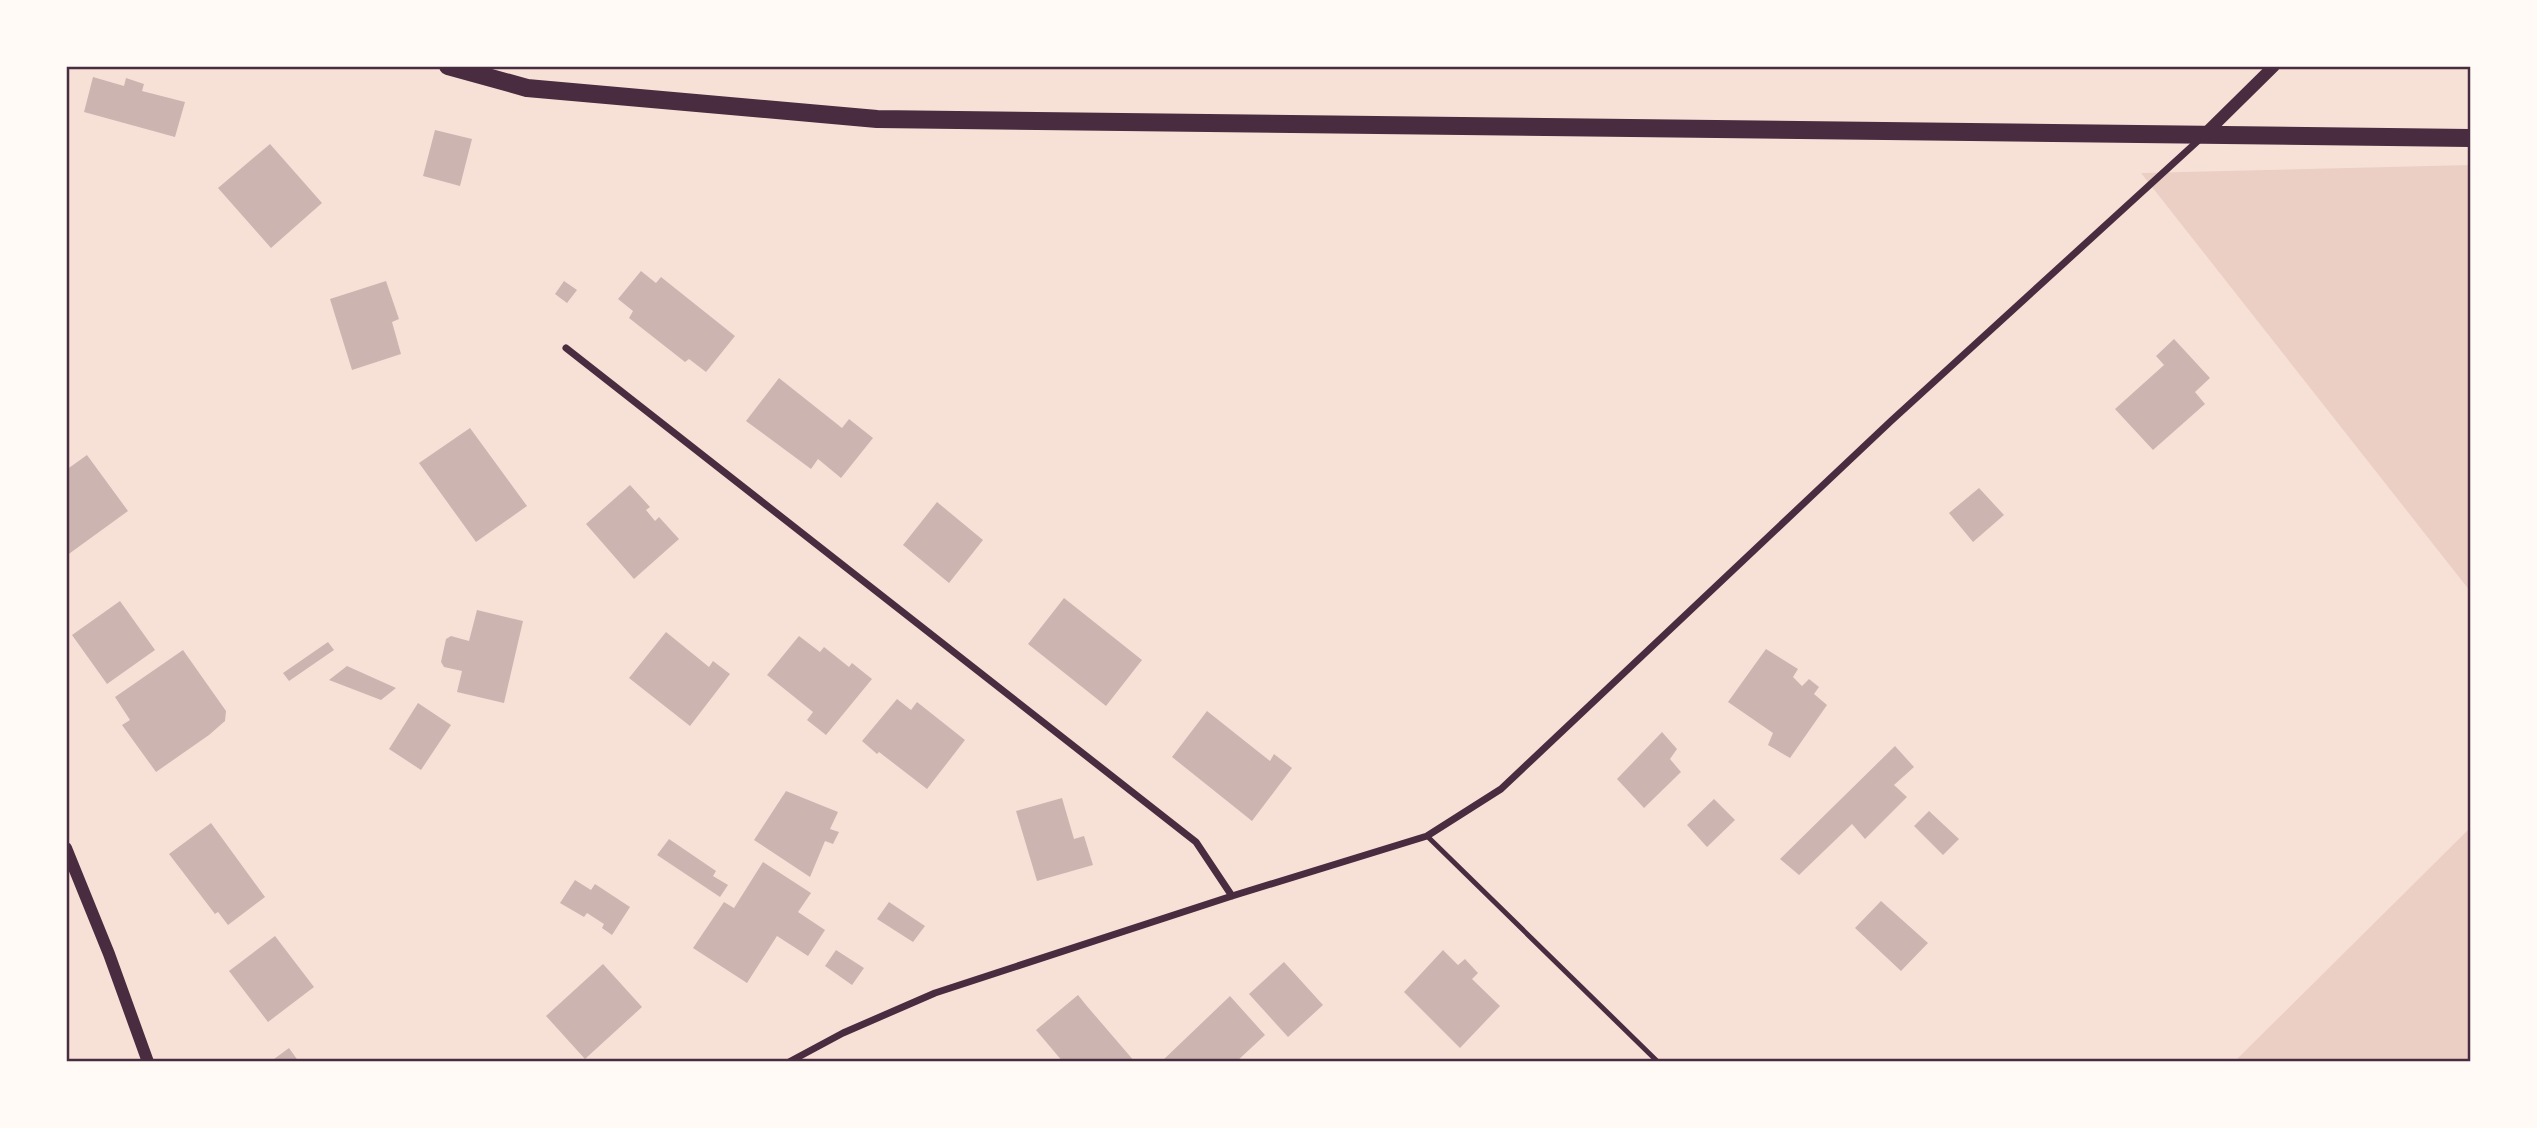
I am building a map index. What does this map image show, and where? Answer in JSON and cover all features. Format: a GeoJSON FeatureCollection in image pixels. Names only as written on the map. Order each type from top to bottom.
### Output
{"type":"FeatureCollection","features":[{"type":"Feature","properties":{"kind":"main road"},"geometry":{"type":"LineString","coordinates":[[447,66],[527,88],[877,119],[2470,138]]}},
{"type":"Feature","properties":{"kind":"street"},"geometry":{"type":"LineString","coordinates":[[789,1062],[843,1033],[935,993],[1232,896],[1427,836],[1501,789],[1891,421],[2203,136],[2274,66]]}},
{"type":"Feature","properties":{"kind":"street"},"geometry":{"type":"LineString","coordinates":[[566,348],[1196,842],[1232,896]]}},
{"type":"Feature","properties":{"kind":"street"},"geometry":{"type":"LineString","coordinates":[[66,848],[144,1059]]}},
{"type":"Feature","properties":{"kind":"lane"},"geometry":{"type":"LineString","coordinates":[[1427,836],[1658,1062]]}},
{"type":"Feature","properties":{"kind":"shaded area"},"geometry":{"type":"Polygon","coordinates":[[[2470,165],[2470,591],[2141,173],[2470,165]]]}},
{"type":"Feature","properties":{"kind":"shaded area"},"geometry":{"type":"Polygon","coordinates":[[[2470,828],[2470,1061],[2235,1061],[2470,828]]]}},
{"type":"Feature","properties":{"kind":"building"},"geometry":{"type":"Polygon","coordinates":[[[93,77],[124,86],[126,78],[144,84],[142,91],[185,102],[175,137],[84,112],[93,77]]]}},
{"type":"Feature","properties":{"kind":"building"},"geometry":{"type":"Polygon","coordinates":[[[435,130],[472,139],[460,186],[423,176],[435,130]]]}},
{"type":"Feature","properties":{"kind":"building"},"geometry":{"type":"Polygon","coordinates":[[[270,144],[322,203],[271,248],[218,188],[270,144]]]}},
{"type":"Feature","properties":{"kind":"building"},"geometry":{"type":"Polygon","coordinates":[[[641,271],[656,283],[661,277],[735,336],[706,372],[689,359],[685,362],[629,318],[633,311],[618,299],[641,271]]]}},
{"type":"Feature","properties":{"kind":"building"},"geometry":{"type":"Polygon","coordinates":[[[386,281],[399,319],[392,322],[401,354],[352,370],[330,299],[386,281]]]}},
{"type":"Feature","properties":{"kind":"building"},"geometry":{"type":"Polygon","coordinates":[[[564,281],[577,290],[567,303],[555,294],[564,281]]]}},
{"type":"Feature","properties":{"kind":"building"},"geometry":{"type":"Polygon","coordinates":[[[2174,339],[2210,378],[2195,392],[2205,404],[2153,450],[2115,409],[2164,365],[2156,356],[2174,339]]]}},
{"type":"Feature","properties":{"kind":"building"},"geometry":{"type":"Polygon","coordinates":[[[779,378],[842,428],[849,419],[873,438],[841,478],[818,459],[811,469],[746,421],[779,378]]]}},
{"type":"Feature","properties":{"kind":"building"},"geometry":{"type":"Polygon","coordinates":[[[470,428],[527,506],[476,542],[419,463],[470,428]]]}},
{"type":"Feature","properties":{"kind":"building"},"geometry":{"type":"Polygon","coordinates":[[[87,455],[128,511],[66,556],[66,470],[87,455]]]}},
{"type":"Feature","properties":{"kind":"building"},"geometry":{"type":"Polygon","coordinates":[[[630,485],[650,507],[646,510],[655,521],[659,517],[679,539],[634,579],[586,524],[630,485]]]}},
{"type":"Feature","properties":{"kind":"building"},"geometry":{"type":"Polygon","coordinates":[[[1979,488],[2004,515],[1973,542],[1949,513],[1979,488]]]}},
{"type":"Feature","properties":{"kind":"building"},"geometry":{"type":"Polygon","coordinates":[[[937,502],[983,540],[949,583],[903,545],[937,502]]]}},
{"type":"Feature","properties":{"kind":"building"},"geometry":{"type":"Polygon","coordinates":[[[1064,598],[1142,660],[1106,706],[1028,644],[1064,598]]]}},
{"type":"Feature","properties":{"kind":"building"},"geometry":{"type":"Polygon","coordinates":[[[120,601],[155,650],[107,684],[72,635],[120,601]]]}},
{"type":"Feature","properties":{"kind":"building"},"geometry":{"type":"Polygon","coordinates":[[[477,610],[523,621],[504,703],[457,692],[462,671],[444,667],[441,662],[446,639],[451,636],[469,641],[477,610]]]}},
{"type":"Feature","properties":{"kind":"building"},"geometry":{"type":"Polygon","coordinates":[[[666,632],[709,667],[713,661],[730,674],[690,726],[629,678],[666,632]]]}},
{"type":"Feature","properties":{"kind":"building"},"geometry":{"type":"Polygon","coordinates":[[[799,636],[820,652],[824,647],[849,667],[852,663],[872,679],[826,735],[807,720],[813,712],[767,675],[799,636]]]}},
{"type":"Feature","properties":{"kind":"building"},"geometry":{"type":"Polygon","coordinates":[[[328,642],[334,650],[289,681],[283,673],[328,642]]]}},
{"type":"Feature","properties":{"kind":"building"},"geometry":{"type":"Polygon","coordinates":[[[1766,649],[1798,669],[1793,677],[1802,686],[1809,679],[1819,687],[1814,694],[1827,705],[1790,758],[1768,745],[1773,733],[1728,702],[1766,649]]]}},
{"type":"Feature","properties":{"kind":"building"},"geometry":{"type":"Polygon","coordinates":[[[183,650],[226,711],[225,721],[156,772],[122,725],[130,720],[115,697],[183,650]]]}},
{"type":"Feature","properties":{"kind":"building"},"geometry":{"type":"Polygon","coordinates":[[[347,666],[396,688],[381,700],[329,680],[347,666]]]}},
{"type":"Feature","properties":{"kind":"building"},"geometry":{"type":"Polygon","coordinates":[[[897,699],[911,710],[917,702],[965,740],[927,789],[862,741],[897,699]]]}},
{"type":"Feature","properties":{"kind":"building"},"geometry":{"type":"Polygon","coordinates":[[[418,703],[451,725],[421,770],[389,749],[418,703]]]}},
{"type":"Feature","properties":{"kind":"building"},"geometry":{"type":"Polygon","coordinates":[[[1207,711],[1270,761],[1274,754],[1292,768],[1252,821],[1172,757],[1207,711]]]}},
{"type":"Feature","properties":{"kind":"building"},"geometry":{"type":"Polygon","coordinates":[[[1662,732],[1677,749],[1670,759],[1681,772],[1644,808],[1617,779],[1662,732]]]}},
{"type":"Feature","properties":{"kind":"building"},"geometry":{"type":"Polygon","coordinates":[[[1895,746],[1914,767],[1894,785],[1907,797],[1865,839],[1852,824],[1799,875],[1780,859],[1895,746]]]}},
{"type":"Feature","properties":{"kind":"building"},"geometry":{"type":"Polygon","coordinates":[[[786,791],[838,812],[830,829],[839,832],[833,844],[825,841],[810,877],[754,840],[786,791]]]}},
{"type":"Feature","properties":{"kind":"building"},"geometry":{"type":"Polygon","coordinates":[[[1062,798],[1074,839],[1084,836],[1093,865],[1037,881],[1016,811],[1062,798]]]}},
{"type":"Feature","properties":{"kind":"building"},"geometry":{"type":"Polygon","coordinates":[[[1714,799],[1735,820],[1707,847],[1687,825],[1714,799]]]}},
{"type":"Feature","properties":{"kind":"building"},"geometry":{"type":"Polygon","coordinates":[[[1929,811],[1959,839],[1943,855],[1914,826],[1929,811]]]}},
{"type":"Feature","properties":{"kind":"building"},"geometry":{"type":"Polygon","coordinates":[[[211,823],[265,897],[228,925],[218,912],[215,914],[169,854],[211,823]]]}},
{"type":"Feature","properties":{"kind":"building"},"geometry":{"type":"Polygon","coordinates":[[[669,839],[716,871],[713,876],[728,885],[720,897],[657,855],[669,839]]]}},
{"type":"Feature","properties":{"kind":"building"},"geometry":{"type":"Polygon","coordinates":[[[763,862],[811,893],[798,912],[825,930],[808,956],[777,936],[747,983],[693,948],[724,902],[734,908],[763,862]]]}},
{"type":"Feature","properties":{"kind":"building"},"geometry":{"type":"Polygon","coordinates":[[[575,880],[591,890],[595,884],[630,907],[612,935],[602,928],[604,924],[587,913],[584,917],[560,903],[575,880]]]}},
{"type":"Feature","properties":{"kind":"building"},"geometry":{"type":"Polygon","coordinates":[[[1881,901],[1928,943],[1901,971],[1855,928],[1881,901]]]}},
{"type":"Feature","properties":{"kind":"building"},"geometry":{"type":"Polygon","coordinates":[[[889,902],[925,926],[913,942],[877,919],[889,902]]]}},
{"type":"Feature","properties":{"kind":"building"},"geometry":{"type":"Polygon","coordinates":[[[275,936],[314,987],[268,1022],[229,971],[275,936]]]}},
{"type":"Feature","properties":{"kind":"building"},"geometry":{"type":"Polygon","coordinates":[[[836,950],[864,968],[852,985],[825,966],[836,950]]]}},
{"type":"Feature","properties":{"kind":"building"},"geometry":{"type":"Polygon","coordinates":[[[1443,950],[1458,965],[1465,959],[1478,973],[1472,979],[1500,1006],[1460,1048],[1404,992],[1443,950]]]}},
{"type":"Feature","properties":{"kind":"building"},"geometry":{"type":"Polygon","coordinates":[[[1284,962],[1323,1005],[1288,1037],[1249,994],[1284,962]]]}},
{"type":"Feature","properties":{"kind":"building"},"geometry":{"type":"Polygon","coordinates":[[[603,964],[642,1007],[585,1059],[546,1016],[603,964]]]}},
{"type":"Feature","properties":{"kind":"building"},"geometry":{"type":"Polygon","coordinates":[[[1078,995],[1135,1062],[1063,1062],[1036,1030],[1078,995]]]}},
{"type":"Feature","properties":{"kind":"building"},"geometry":{"type":"Polygon","coordinates":[[[1230,996],[1265,1035],[1236,1062],[1161,1062],[1230,996]]]}},
{"type":"Feature","properties":{"kind":"building"},"geometry":{"type":"Polygon","coordinates":[[[289,1048],[299,1062],[270,1062],[289,1048]]]}}]}
